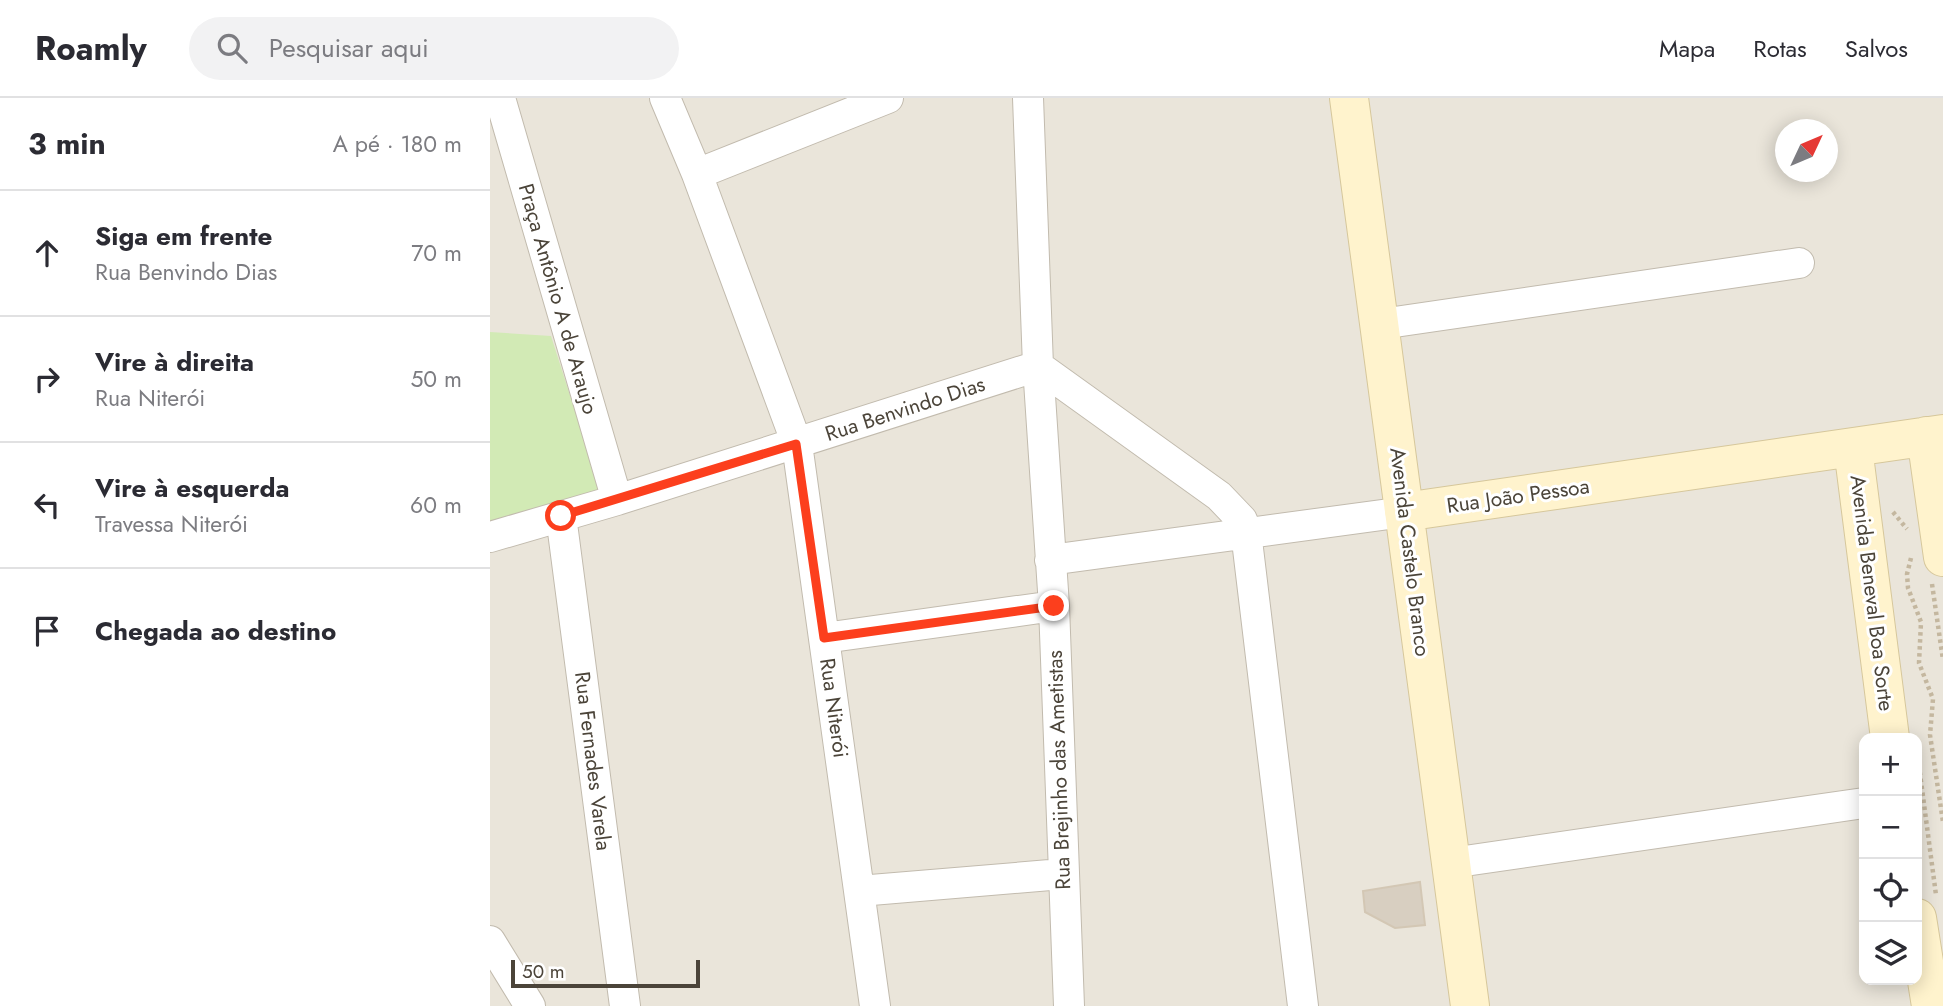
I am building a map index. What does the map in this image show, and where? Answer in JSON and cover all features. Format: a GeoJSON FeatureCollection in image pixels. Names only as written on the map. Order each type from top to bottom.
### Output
{"type":"FeatureCollection","features":[{"type":"Feature","properties":{"kind":"street","name":"Praça Antônio A de Araujo"},"geometry":{"type":"LineString","coordinates":[[500,98],[617,500]]}},
{"type":"Feature","properties":{"kind":"street","name":"Rua Niterói"},"geometry":{"type":"LineString","coordinates":[[665,98],[697,173],[796,444],[875,1006]]}},
{"type":"Feature","properties":{"kind":"street"},"geometry":{"type":"LineString","coordinates":[[697,173],[888,98]]}},
{"type":"Feature","properties":{"kind":"street","name":"Rua Brejinho das Ametistas"},"geometry":{"type":"LineString","coordinates":[[1028,98],[1038,366],[1054,606],[1069,1006]]}},
{"type":"Feature","properties":{"kind":"street","name":"Avenida Castelo Branco"},"geometry":{"type":"LineString","coordinates":[[1349,98],[1470,1006]]}},
{"type":"Feature","properties":{"kind":"street"},"geometry":{"type":"LineString","coordinates":[[1381,324],[1799,263]]}},
{"type":"Feature","properties":{"kind":"street","name":"Rua Benvindo Dias"},"geometry":{"type":"LineString","coordinates":[[490,537],[617,500],[1038,366]]}},
{"type":"Feature","properties":{"kind":"street"},"geometry":{"type":"LineString","coordinates":[[1038,366],[1219,496],[1242,520],[1246,532],[1303,1006]]}},
{"type":"Feature","properties":{"kind":"street"},"geometry":{"type":"LineString","coordinates":[[1928,552],[1934,435]]}},
{"type":"Feature","properties":{"kind":"street","name":"Rua João Pessoa"},"geometry":{"type":"LineString","coordinates":[[1050,560],[1934,435]]}},
{"type":"Feature","properties":{"kind":"street","name":"Avenida Beneval Boa Sorte"},"geometry":{"type":"LineString","coordinates":[[1853,448],[1889,733]]}},
{"type":"Feature","properties":{"kind":"street","name":"Rua Fernades Varela"},"geometry":{"type":"LineString","coordinates":[[561,516],[625,1006]]}},
{"type":"Feature","properties":{"kind":"street"},"geometry":{"type":"LineString","coordinates":[[824,638],[1054,606]]}},
{"type":"Feature","properties":{"kind":"street"},"geometry":{"type":"LineString","coordinates":[[1451,863],[1859,804]]}},
{"type":"Feature","properties":{"kind":"street"},"geometry":{"type":"LineString","coordinates":[[859,891],[1062,874]]}},
{"type":"Feature","properties":{"kind":"street"},"geometry":{"type":"LineString","coordinates":[[1927,909],[1931,1006]]}},
{"type":"Feature","properties":{"kind":"street"},"geometry":{"type":"LineString","coordinates":[[490,942],[530,1006]]}},
{"type":"Feature","properties":{"kind":"path"},"geometry":{"type":"LineString","coordinates":[[1890,509],[1906,528],[1909,537]]}},
{"type":"Feature","properties":{"kind":"path"},"geometry":{"type":"LineString","coordinates":[[1928,552],[1907,574],[1908,588],[1922,622],[1919,663],[1933,699],[1930,735],[1943,822]]}},
{"type":"Feature","properties":{"kind":"path"},"geometry":{"type":"LineString","coordinates":[[1920,796],[1927,909]]}},
{"type":"Feature","properties":{"kind":"shaded area"},"geometry":{"type":"Polygon","coordinates":[[[490,98],[1943,98],[1943,1006],[490,1006],[490,98]]]}},
{"type":"Feature","properties":{"kind":"green space"},"geometry":{"type":"Polygon","coordinates":[[[490,332],[551,336],[601,492],[490,521],[490,332]]]}},
{"type":"Feature","properties":{"kind":"building"},"geometry":{"type":"Polygon","coordinates":[[[1420,882],[1425,925],[1395,928],[1365,912],[1363,891],[1420,882]]]}},
{"type":"Feature","properties":{"kind":"route"},"geometry":{"type":"LineString","coordinates":[[561,516],[796,444],[824,638],[1054,606]]}}]}
